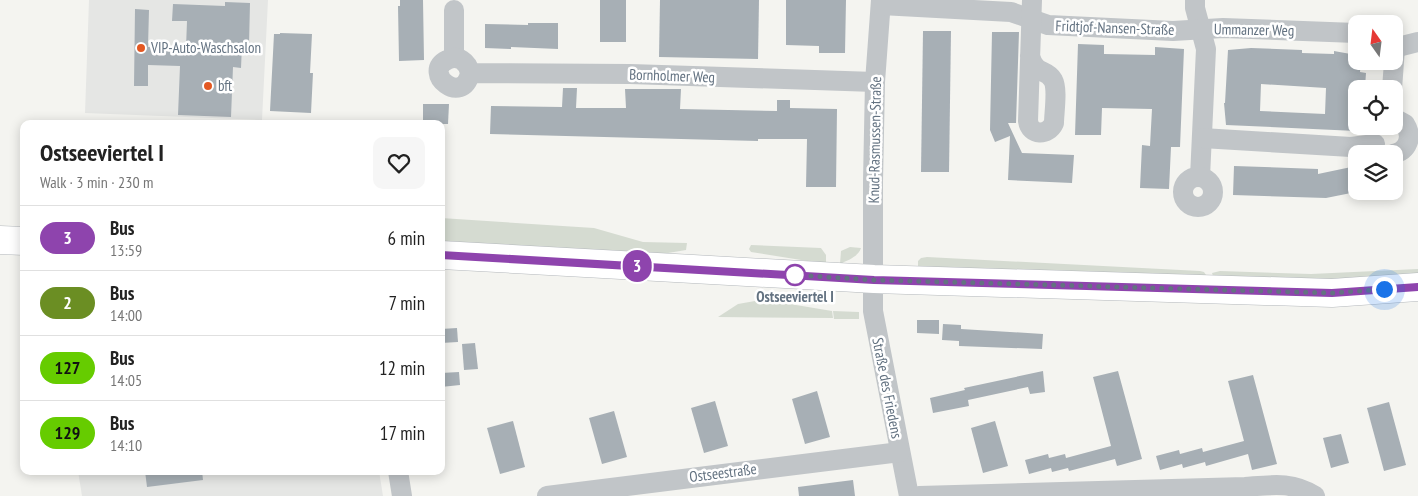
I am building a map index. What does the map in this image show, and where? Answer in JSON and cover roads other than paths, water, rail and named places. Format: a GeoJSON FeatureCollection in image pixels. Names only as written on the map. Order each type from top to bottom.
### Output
{"type":"FeatureCollection","features":[{"type":"Feature","properties":{"kind":"main road"},"geometry":{"type":"LineString","coordinates":[[0,240],[20,241]]}},
{"type":"Feature","properties":{"kind":"main road"},"geometry":{"type":"LineString","coordinates":[[445,256],[874,280],[1332,293],[1418,287]]}},
{"type":"Feature","properties":{"kind":"street"},"geometry":{"type":"LineString","coordinates":[[1030,56],[1032,0]]}},
{"type":"Feature","properties":{"kind":"street"},"geometry":{"type":"LineString","coordinates":[[1195,0],[1195,8],[1201,30]]}},
{"type":"Feature","properties":{"kind":"street","name":"Fridtjof-Nansen-Straße"},"geometry":{"type":"LineString","coordinates":[[881,3],[1011,12],[1048,25],[1173,31],[1201,30]]}},
{"type":"Feature","properties":{"kind":"street","name":"Knud-Rasmussen-Straße"},"geometry":{"type":"LineString","coordinates":[[874,280],[875,82],[881,3]]}},
{"type":"Feature","properties":{"kind":"street"},"geometry":{"type":"LineString","coordinates":[[454,10],[454,58]]}},
{"type":"Feature","properties":{"kind":"street","name":"Ummanzer Weg"},"geometry":{"type":"LineString","coordinates":[[1200,177],[1206,49],[1201,30],[1223,28],[1348,33]]}},
{"type":"Feature","properties":{"kind":"street"},"geometry":{"type":"LineString","coordinates":[[1403,46],[1418,42]]}},
{"type":"Feature","properties":{"kind":"street"},"geometry":{"type":"LineString","coordinates":[[454,58],[463,60],[467,64],[470,73],[462,86],[452,88],[443,83],[439,73],[445,61],[454,58]]}},
{"type":"Feature","properties":{"kind":"street","name":"Bornholmer Weg"},"geometry":{"type":"LineString","coordinates":[[470,73],[630,74],[875,82]]}},
{"type":"Feature","properties":{"kind":"street"},"geometry":{"type":"LineString","coordinates":[[1202,138],[1351,147],[1383,144],[1402,150],[1414,133],[1403,123]]}},
{"type":"Feature","properties":{"kind":"street","name":"Straße des Friedens"},"geometry":{"type":"LineString","coordinates":[[874,280],[874,320],[909,496]]}},
{"type":"Feature","properties":{"kind":"street","name":"Ostseestraße"},"geometry":{"type":"LineString","coordinates":[[547,496],[900,452]]}},
{"type":"Feature","properties":{"kind":"street"},"geometry":{"type":"LineString","coordinates":[[399,475],[402,496]]}},
{"type":"Feature","properties":{"kind":"street"},"geometry":{"type":"LineString","coordinates":[[919,496],[1246,492],[1282,484],[1307,491],[1315,496]]}},
{"type":"Feature","properties":{"kind":"place","name":"VIP-Auto-Waschsalon"},"geometry":{"type":"Point","coordinates":[141,48]}},
{"type":"Feature","properties":{"kind":"place","name":"bft"},"geometry":{"type":"Point","coordinates":[208,86]}},
{"type":"Feature","properties":{"kind":"place","name":"Ostseeviertel I"},"geometry":{"type":"Point","coordinates":[795,275]}}]}
